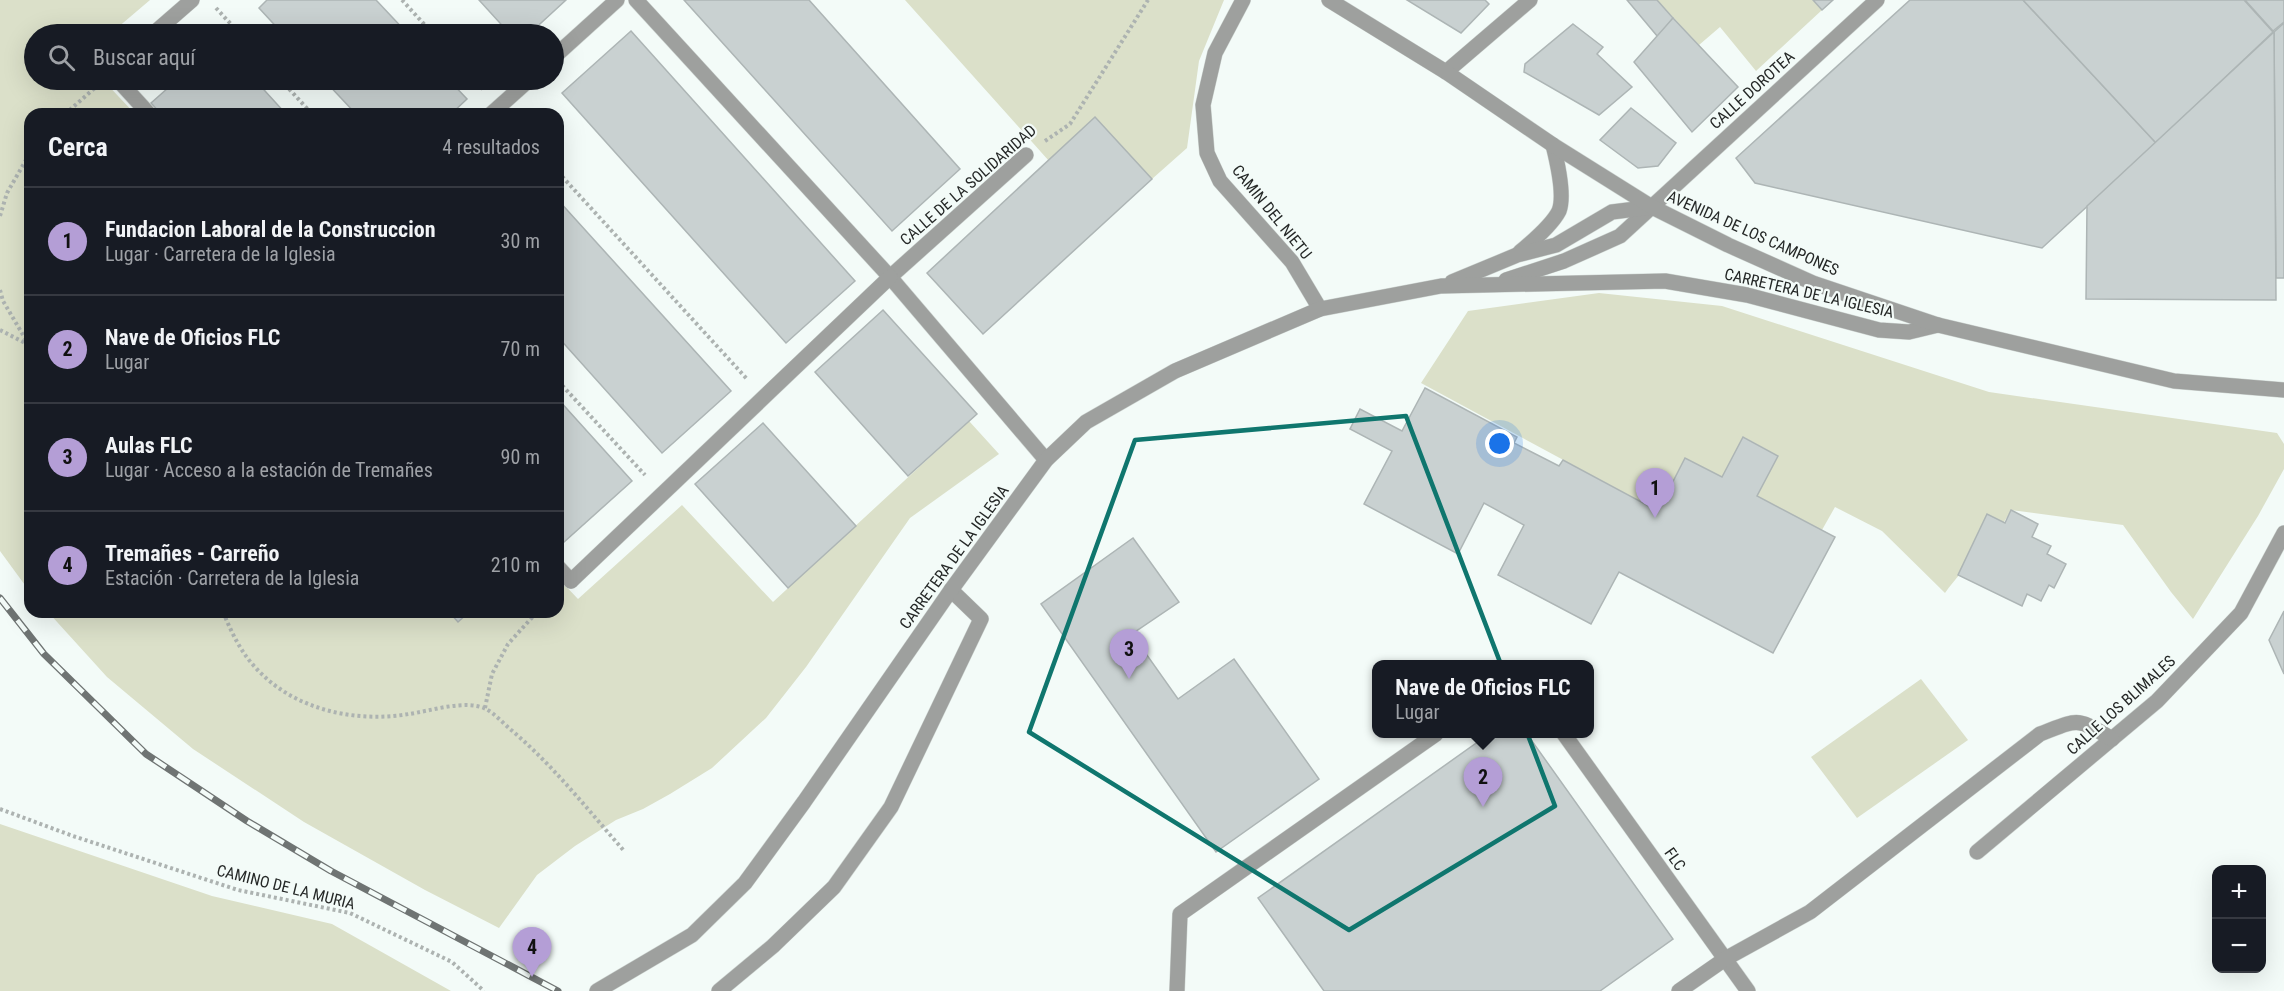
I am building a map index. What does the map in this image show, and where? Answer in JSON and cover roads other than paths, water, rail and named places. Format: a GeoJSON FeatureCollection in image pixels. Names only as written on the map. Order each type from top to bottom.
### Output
{"type":"FeatureCollection","features":[{"type":"Feature","properties":{"kind":"street"},"geometry":{"type":"LineString","coordinates":[[164,24],[192,0]]}},
{"type":"Feature","properties":{"kind":"street"},"geometry":{"type":"LineString","coordinates":[[564,48],[617,0]]}},
{"type":"Feature","properties":{"kind":"street"},"geometry":{"type":"LineString","coordinates":[[636,0],[890,277],[1046,460]]}},
{"type":"Feature","properties":{"kind":"street","name":"CAMIN DEL NIETU"},"geometry":{"type":"LineString","coordinates":[[1243,0],[1215,53],[1203,105],[1207,153],[1220,181],[1292,262],[1320,309]]}},
{"type":"Feature","properties":{"kind":"street","name":"AVENIDA DE LOS CAMPONES"},"geometry":{"type":"LineString","coordinates":[[1329,0],[1446,72],[1553,146],[1652,207],[1813,283],[1938,325],[2174,381],[2284,390]]}},
{"type":"Feature","properties":{"kind":"street"},"geometry":{"type":"LineString","coordinates":[[1446,72],[1530,0]]}},
{"type":"Feature","properties":{"kind":"street","name":"CALLE DOROTEA"},"geometry":{"type":"LineString","coordinates":[[1652,207],[1877,0]]}},
{"type":"Feature","properties":{"kind":"street"},"geometry":{"type":"LineString","coordinates":[[127,90],[144,108]]}},
{"type":"Feature","properties":{"kind":"street"},"geometry":{"type":"LineString","coordinates":[[498,108],[518,90]]}},
{"type":"Feature","properties":{"kind":"street","name":"CARRETERA DE LA IGLESIA"},"geometry":{"type":"LineString","coordinates":[[1517,255],[1538,237],[1559,210],[1560,177],[1553,146]]}},
{"type":"Feature","properties":{"kind":"street","name":"CALLE DE LA SOLIDARIDAD"},"geometry":{"type":"LineString","coordinates":[[564,573],[571,581],[890,277],[1026,155]]}},
{"type":"Feature","properties":{"kind":"street","name":"CARRETERA DE LA IGLESIA"},"geometry":{"type":"LineString","coordinates":[[1442,286],[1517,255],[1556,245],[1612,212],[1652,207]]}},
{"type":"Feature","properties":{"kind":"street","name":"CARRETERA DE LA IGLESIA"},"geometry":{"type":"LineString","coordinates":[[1492,285],[1564,261],[1620,236],[1652,207]]}},
{"type":"Feature","properties":{"kind":"street","name":"CARRETERA DE LA IGLESIA"},"geometry":{"type":"LineString","coordinates":[[604,988],[692,935],[746,883],[951,590],[1046,460],[1086,423],[1175,371],[1320,309],[1442,286],[1665,281],[1747,295],[1879,330],[1909,332],[1938,325]]}},
{"type":"Feature","properties":{"kind":"street","name":"CALLE LOS BLIMALES"},"geometry":{"type":"LineString","coordinates":[[1977,852],[2157,701],[2241,613],[2284,533]]}},
{"type":"Feature","properties":{"kind":"street"},"geometry":{"type":"LineString","coordinates":[[720,991],[772,946],[834,887],[891,807],[981,619],[951,590]]}},
{"type":"Feature","properties":{"kind":"street"},"geometry":{"type":"LineString","coordinates":[[1679,991],[1725,959],[1810,912],[2040,734],[2074,721],[2088,724],[2112,739]]}},
{"type":"Feature","properties":{"kind":"street"},"geometry":{"type":"LineString","coordinates":[[1177,991],[1180,914],[1430,738]]}},
{"type":"Feature","properties":{"kind":"street","name":"FLC"},"geometry":{"type":"LineString","coordinates":[[1567,738],[1748,991]]}},
{"type":"Feature","properties":{"kind":"railway"},"geometry":{"type":"LineString","coordinates":[[0,598],[44,654],[146,754],[247,821],[331,871],[558,991]]}},
{"type":"Feature","properties":{"kind":"place","name":"Fundacion Laboral de la Construccion"},"geometry":{"type":"Point","coordinates":[1655,518]}},
{"type":"Feature","properties":{"kind":"place","name":"Aulas FLC"},"geometry":{"type":"Point","coordinates":[1129,679]}},
{"type":"Feature","properties":{"kind":"place","name":"Nave de Oficios FLC"},"geometry":{"type":"Point","coordinates":[1483,807]}},
{"type":"Feature","properties":{"kind":"place","name":"Tremañes - Carreño"},"geometry":{"type":"Point","coordinates":[532,977]}}]}
